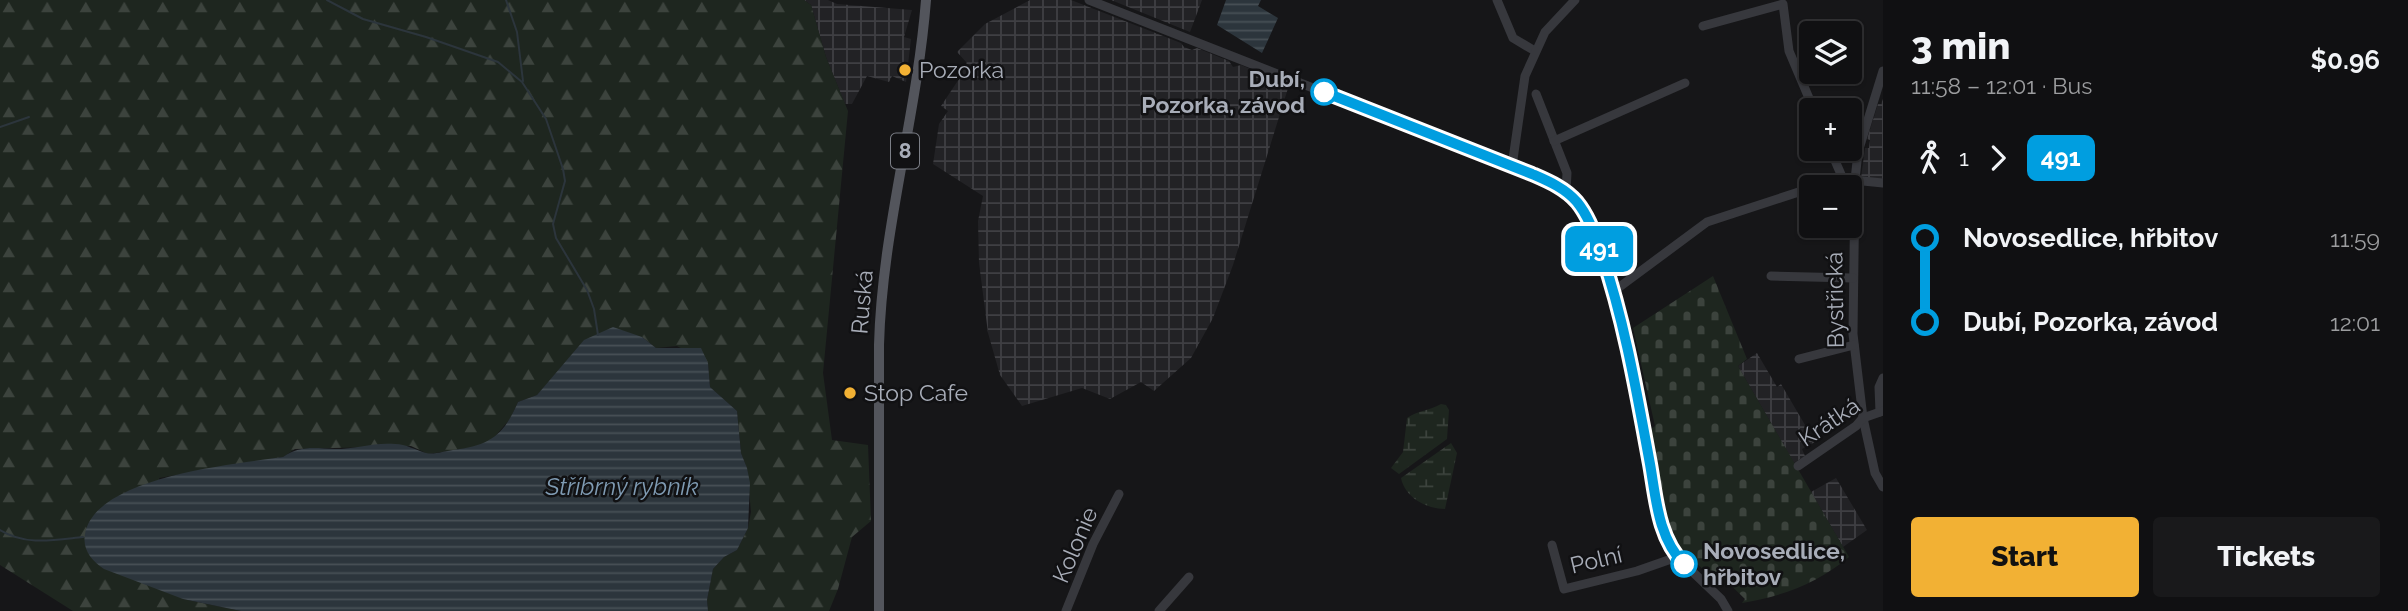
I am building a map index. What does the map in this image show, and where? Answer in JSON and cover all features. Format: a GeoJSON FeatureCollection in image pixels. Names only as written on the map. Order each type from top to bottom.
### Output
{"type":"FeatureCollection","features":[{"type":"Feature","properties":{"kind":"main road","name":"Ruská"},"geometry":{"type":"LineString","coordinates":[[880,611],[881,302],[893,215],[917,83],[926,0]]}},
{"type":"Feature","properties":{"kind":"street"},"geometry":{"type":"LineString","coordinates":[[1089,0],[1512,166],[1566,191],[1590,223],[1614,291],[1664,531],[1677,557],[1721,598],[1728,611]]}},
{"type":"Feature","properties":{"kind":"street"},"geometry":{"type":"LineString","coordinates":[[1497,0],[1513,38],[1535,51]]}},
{"type":"Feature","properties":{"kind":"street"},"geometry":{"type":"LineString","coordinates":[[1512,166],[1521,94],[1535,51],[1545,32],[1575,0]]}},
{"type":"Feature","properties":{"kind":"street"},"geometry":{"type":"LineString","coordinates":[[1703,26],[1783,4],[1789,51],[1809,98]]}},
{"type":"Feature","properties":{"kind":"street","name":"Bystřická"},"geometry":{"type":"LineString","coordinates":[[1856,175],[1858,152],[1883,71]]}},
{"type":"Feature","properties":{"kind":"street"},"geometry":{"type":"LineString","coordinates":[[1554,141],[1685,83]]}},
{"type":"Feature","properties":{"kind":"street"},"geometry":{"type":"LineString","coordinates":[[1536,94],[1567,173],[1566,191]]}},
{"type":"Feature","properties":{"kind":"street"},"geometry":{"type":"LineString","coordinates":[[1862,181],[1883,183]]}},
{"type":"Feature","properties":{"kind":"street"},"geometry":{"type":"LineString","coordinates":[[1614,291],[1707,222],[1799,192]]}},
{"type":"Feature","properties":{"kind":"street","name":"Bystřická"},"geometry":{"type":"LineString","coordinates":[[1854,238],[1854,345],[1863,418],[1883,487]]}},
{"type":"Feature","properties":{"kind":"street"},"geometry":{"type":"LineString","coordinates":[[1770,276],[1853,278]]}},
{"type":"Feature","properties":{"kind":"street"},"geometry":{"type":"LineString","coordinates":[[1799,359],[1854,345]]}},
{"type":"Feature","properties":{"kind":"street"},"geometry":{"type":"LineString","coordinates":[[1882,412],[1879,387],[1883,378]]}},
{"type":"Feature","properties":{"kind":"street","name":"Krátká"},"geometry":{"type":"LineString","coordinates":[[1798,466],[1856,426],[1863,418],[1882,412]]}},
{"type":"Feature","properties":{"kind":"street","name":"Kolonie"},"geometry":{"type":"LineString","coordinates":[[1066,611],[1093,544],[1119,494]]}},
{"type":"Feature","properties":{"kind":"street","name":"Polní"},"geometry":{"type":"LineString","coordinates":[[1552,545],[1564,589],[1637,571],[1677,557]]}},
{"type":"Feature","properties":{"kind":"street"},"geometry":{"type":"LineString","coordinates":[[1159,611],[1189,577]]}},
{"type":"Feature","properties":{"kind":"shaded area"},"geometry":{"type":"Polygon","coordinates":[[[804,0],[828,0],[837,4],[912,10],[904,37],[911,39],[906,82],[892,76],[889,82],[867,76],[852,104],[845,104],[826,57],[811,5],[804,0]]]}},
{"type":"Feature","properties":{"kind":"shaded area"},"geometry":{"type":"Polygon","coordinates":[[[1030,0],[1071,0],[1181,43],[1184,47],[1192,50],[1197,48],[1229,61],[1233,67],[1241,65],[1289,85],[1233,265],[1213,318],[1191,358],[1154,391],[1141,382],[1110,399],[1082,388],[1022,406],[1000,375],[988,333],[979,263],[978,221],[983,196],[933,164],[939,124],[948,111],[941,106],[959,79],[960,69],[967,63],[957,52],[985,24],[1030,0]]]}},
{"type":"Feature","properties":{"kind":"shaded area"},"geometry":{"type":"Polygon","coordinates":[[[1111,0],[1202,0],[1190,32],[1111,0]]]}},
{"type":"Feature","properties":{"kind":"shaded area"},"geometry":{"type":"Polygon","coordinates":[[[1883,99],[1883,179],[1862,178],[1865,148],[1869,148],[1870,140],[1867,139],[1878,104],[1881,104],[1883,99]]]}},
{"type":"Feature","properties":{"kind":"shaded area"},"geometry":{"type":"Polygon","coordinates":[[[1757,353],[1777,387],[1781,384],[1815,442],[1802,449],[1805,456],[1794,463],[1738,366],[1757,353]]]}},
{"type":"Feature","properties":{"kind":"shaded area"},"geometry":{"type":"Polygon","coordinates":[[[1836,478],[1867,530],[1843,547],[1811,492],[1836,478]]]}},
{"type":"Feature","properties":{"kind":"green space"},"geometry":{"type":"Polygon","coordinates":[[[0,0],[804,0],[811,5],[826,57],[848,111],[823,373],[832,440],[868,445],[871,521],[852,537],[829,611],[708,611],[707,600],[713,569],[724,557],[737,550],[748,528],[751,512],[737,411],[710,387],[708,363],[677,346],[656,348],[642,337],[584,341],[537,395],[518,402],[510,419],[491,441],[476,447],[428,454],[411,446],[295,449],[283,457],[159,478],[183,599],[241,611],[73,611],[0,565],[0,0]]]}},
{"type":"Feature","properties":{"kind":"green space"},"geometry":{"type":"Polygon","coordinates":[[[1713,276],[1747,359],[1738,366],[1849,557],[1798,588],[1742,603],[1745,599],[1717,572],[1712,577],[1681,550],[1670,530],[1650,430],[1655,426],[1633,328],[1713,276]]]}},
{"type":"Feature","properties":{"kind":"green space"},"geometry":{"type":"Polygon","coordinates":[[[1441,404],[1446,405],[1449,410],[1447,439],[1399,474],[1391,468],[1403,452],[1407,418],[1441,404]]]}},
{"type":"Feature","properties":{"kind":"green space"},"geometry":{"type":"Polygon","coordinates":[[[1451,443],[1457,453],[1445,509],[1431,507],[1412,497],[1401,478],[1451,443]]]}},
{"type":"Feature","properties":{"kind":"water"},"geometry":{"type":"Polygon","coordinates":[[[1226,0],[1261,0],[1258,6],[1278,18],[1262,53],[1217,25],[1226,0]]]}},
{"type":"Feature","properties":{"kind":"water","name":"Stříbrný rybník"},"geometry":{"type":"Polygon","coordinates":[[[613,327],[642,337],[656,348],[701,348],[708,363],[710,387],[737,411],[741,453],[750,483],[748,528],[737,550],[724,557],[713,569],[707,600],[708,611],[241,611],[183,599],[104,569],[92,559],[87,550],[85,534],[94,514],[114,498],[170,476],[283,457],[308,448],[342,449],[388,444],[403,445],[432,454],[485,442],[507,424],[518,402],[537,395],[584,340],[613,327]]]}},
{"type":"Feature","properties":{"kind":"waterway"},"geometry":{"type":"LineString","coordinates":[[327,0],[363,19],[498,62],[522,82],[546,119],[563,169],[565,181],[553,224],[556,238],[587,290],[594,309],[598,335]]}},
{"type":"Feature","properties":{"kind":"waterway"},"geometry":{"type":"LineString","coordinates":[[506,0],[517,32],[523,81]]}},
{"type":"Feature","properties":{"kind":"waterway"},"geometry":{"type":"LineString","coordinates":[[0,127],[29,117]]}},
{"type":"Feature","properties":{"kind":"waterway"},"geometry":{"type":"LineString","coordinates":[[0,530],[30,540],[83,537]]}},
{"type":"Feature","properties":{"kind":"bus line","name":"491"},"geometry":{"type":"LineString","coordinates":[[1324,92],[1532,174],[1566,191],[1585,213],[1614,291],[1657,507],[1670,544],[1684,564]]}},
{"type":"Feature","properties":{"kind":"place","name":"Pozorka"},"geometry":{"type":"Point","coordinates":[905,70]}},
{"type":"Feature","properties":{"kind":"place","name":"Dubí, Pozorka, závod"},"geometry":{"type":"Point","coordinates":[1324,92]}},
{"type":"Feature","properties":{"kind":"place","name":"Stop Cafe"},"geometry":{"type":"Point","coordinates":[850,393]}},
{"type":"Feature","properties":{"kind":"place","name":"Novosedlice, hřbitov"},"geometry":{"type":"Point","coordinates":[1684,564]}}]}
